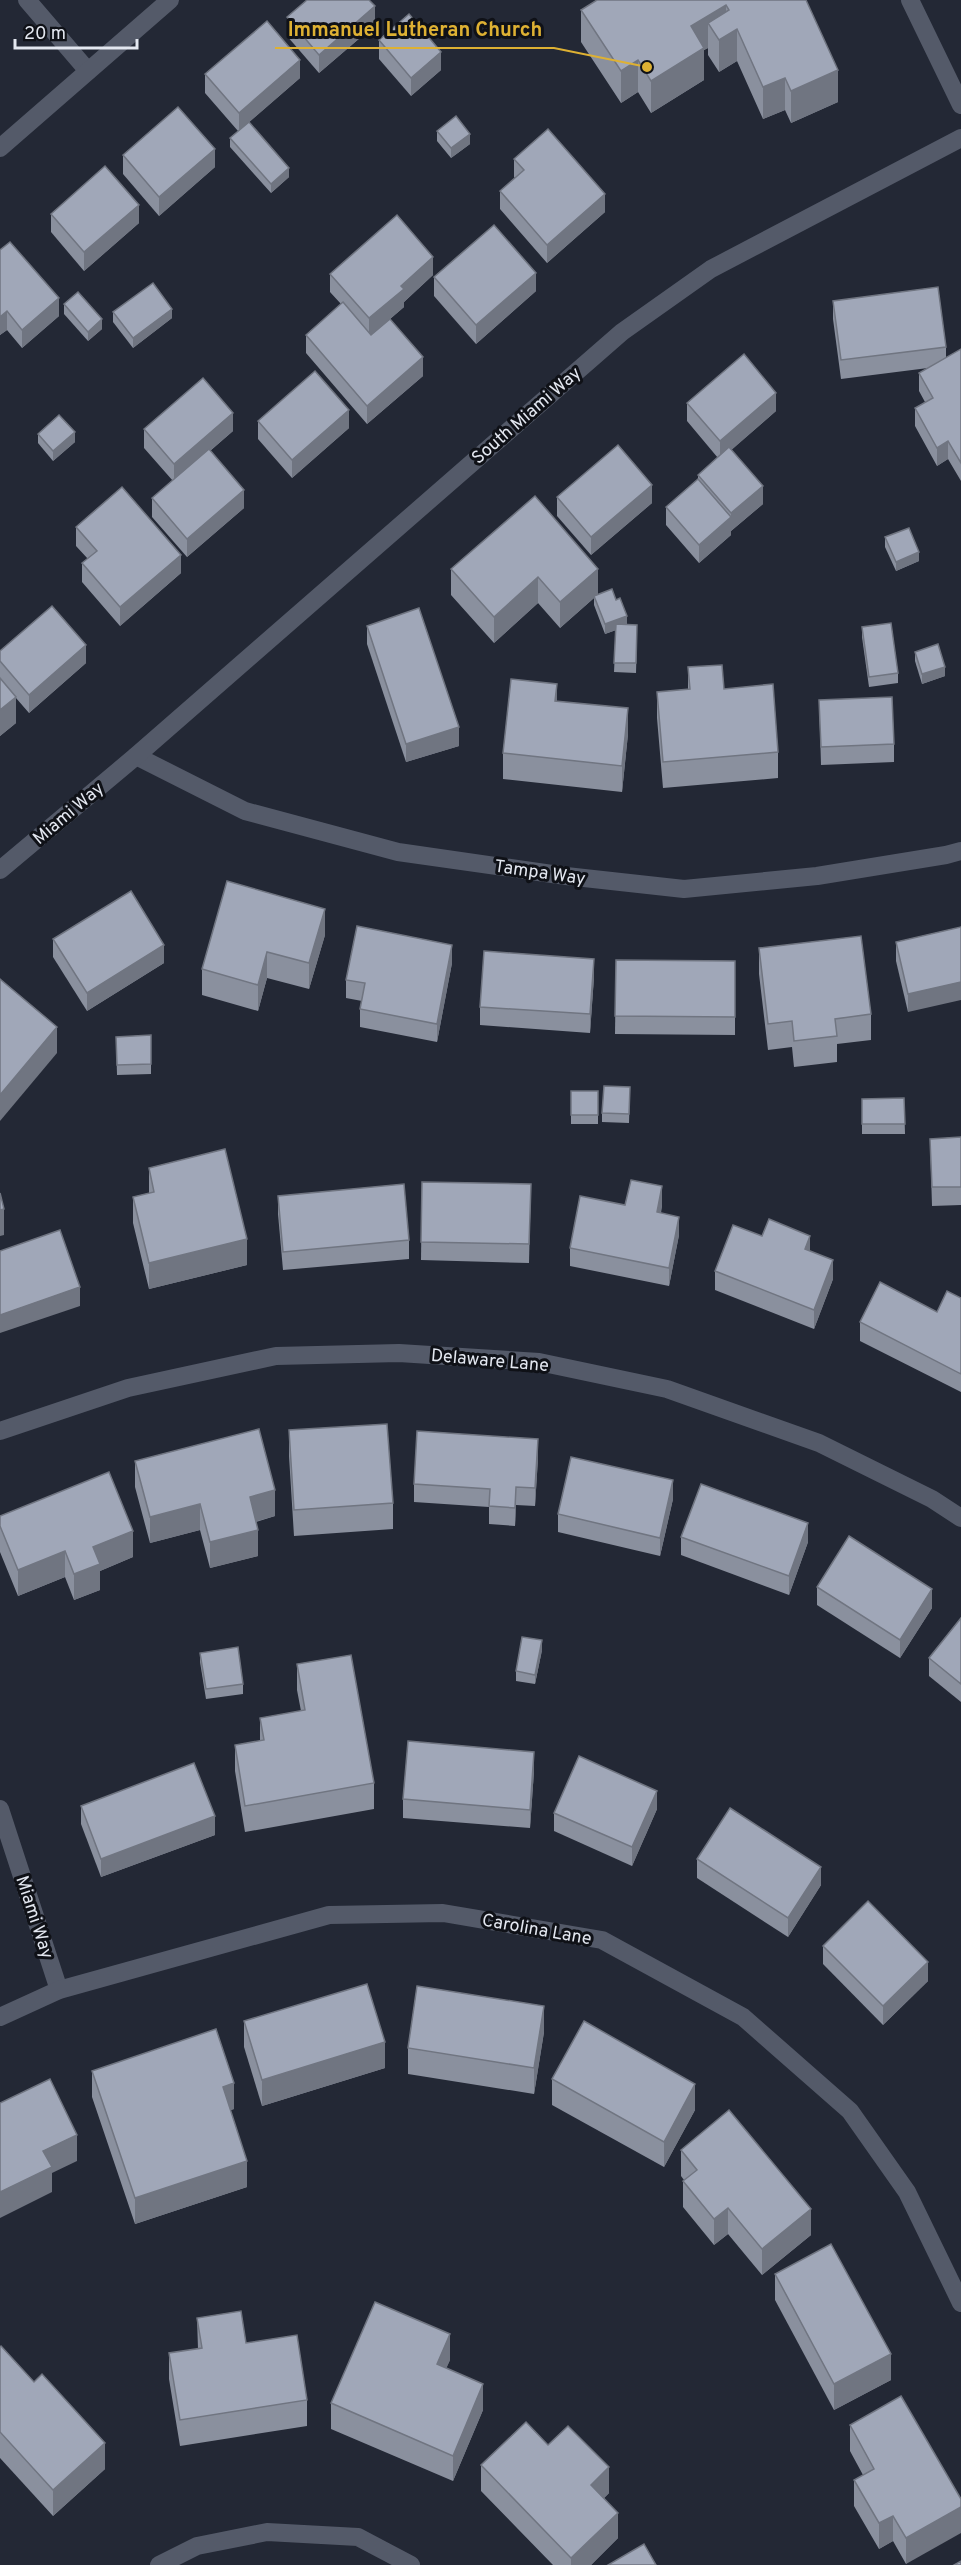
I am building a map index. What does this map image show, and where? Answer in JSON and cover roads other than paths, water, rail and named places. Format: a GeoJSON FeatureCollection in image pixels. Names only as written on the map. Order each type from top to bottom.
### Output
{"type":"FeatureCollection","features":[{"type":"Feature","properties":{"kind":"street"},"geometry":{"type":"LineString","coordinates":[[27,0],[88,71]]}},
{"type":"Feature","properties":{"kind":"street"},"geometry":{"type":"LineString","coordinates":[[0,148],[170,0]]}},
{"type":"Feature","properties":{"kind":"street"},"geometry":{"type":"LineString","coordinates":[[910,0],[961,105]]}},
{"type":"Feature","properties":{"kind":"street","name":"South Miami Way"},"geometry":{"type":"LineString","coordinates":[[136,756],[622,332],[711,269],[961,138]]}},
{"type":"Feature","properties":{"kind":"street","name":"Tampa Way"},"geometry":{"type":"LineString","coordinates":[[136,756],[245,811],[398,852],[566,876],[684,889],[817,876],[961,851]]}},
{"type":"Feature","properties":{"kind":"street","name":"Miami Way"},"geometry":{"type":"LineString","coordinates":[[0,870],[136,756]]}},
{"type":"Feature","properties":{"kind":"street","name":"Delaware Lane"},"geometry":{"type":"LineString","coordinates":[[0,1431],[128,1388],[276,1356],[399,1353],[539,1362],[667,1389],[819,1443],[932,1499],[961,1518]]}},
{"type":"Feature","properties":{"kind":"street","name":"Miami Way"},"geometry":{"type":"LineString","coordinates":[[0,1809],[59,1990]]}},
{"type":"Feature","properties":{"kind":"street","name":"Carolina Lane"},"geometry":{"type":"LineString","coordinates":[[0,2017],[59,1990],[329,1915],[443,1913],[602,1940],[743,2017],[849,2111],[908,2193],[956,2280],[961,2303]]}},
{"type":"Feature","properties":{"kind":"street"},"geometry":{"type":"LineString","coordinates":[[159,2565],[196,2546],[267,2532],[358,2537],[411,2565]]}},
{"type":"Feature","properties":{"kind":"place","name":"Immanuel Lutheran Church"},"geometry":{"type":"Point","coordinates":[647,67]}}]}
